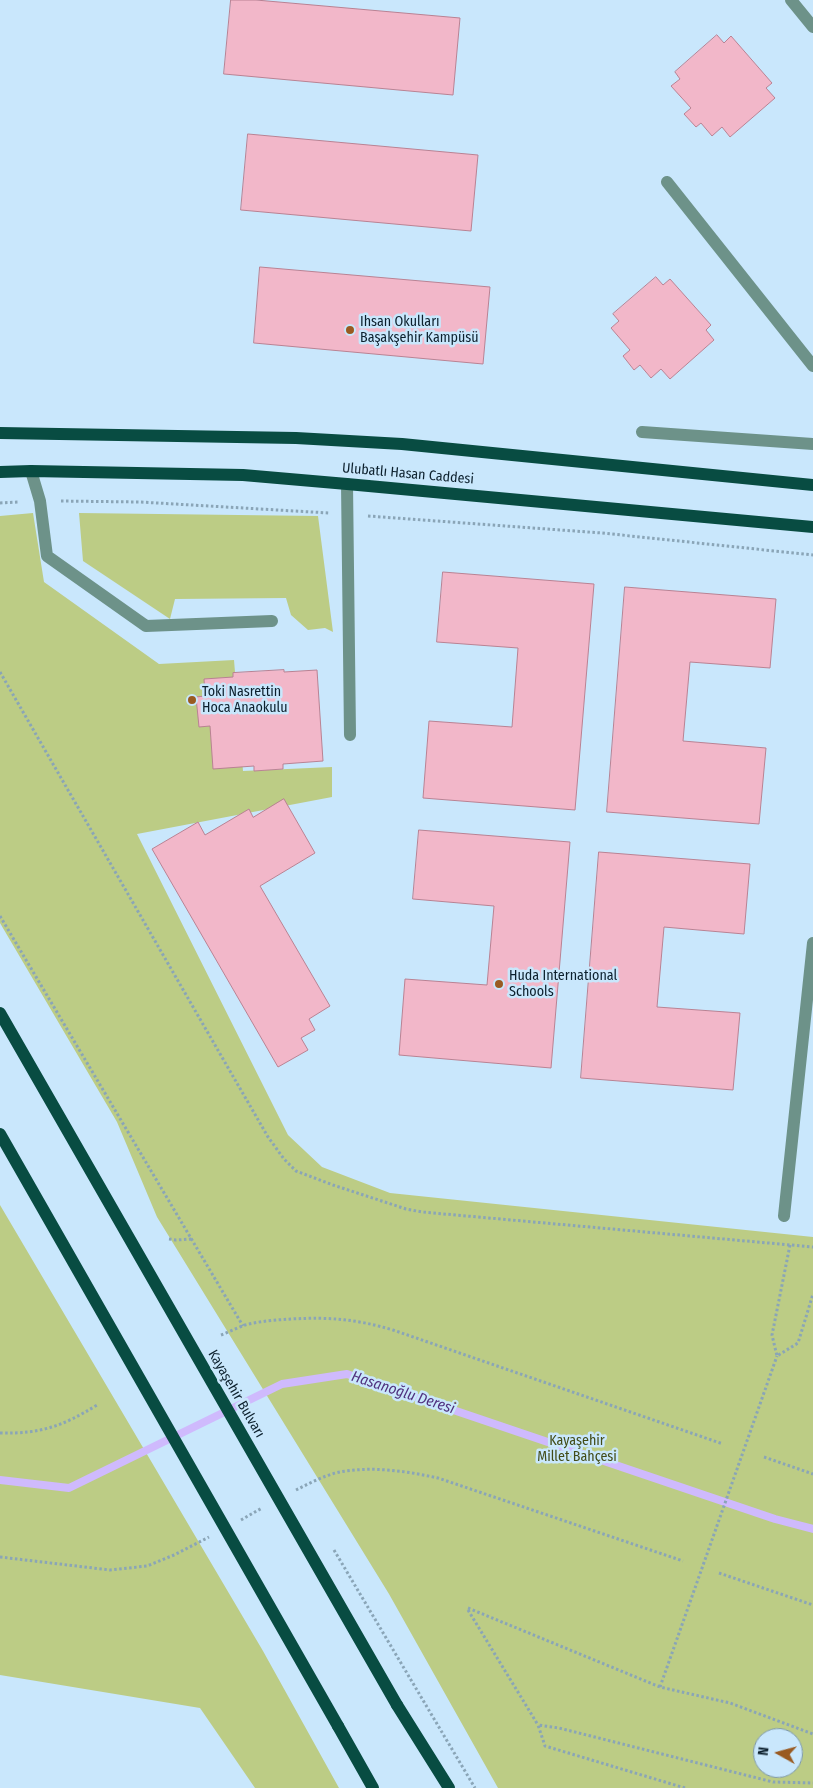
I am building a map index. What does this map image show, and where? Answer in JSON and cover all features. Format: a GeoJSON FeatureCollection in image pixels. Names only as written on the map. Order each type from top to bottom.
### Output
{"type":"FeatureCollection","features":[{"type":"Feature","properties":{"kind":"main road","name":"Ulubatlı Hasan Caddesi"},"geometry":{"type":"LineString","coordinates":[[0,433],[296,438],[392,444],[813,485]]}},
{"type":"Feature","properties":{"kind":"main road","name":"Ulubatlı Hasan Caddesi"},"geometry":{"type":"LineString","coordinates":[[0,472],[31,471],[243,476],[813,527]]}},
{"type":"Feature","properties":{"kind":"main road","name":"Kayaşehir Bulvarı"},"geometry":{"type":"LineString","coordinates":[[0,1013],[397,1705],[449,1788]]}},
{"type":"Feature","properties":{"kind":"main road"},"geometry":{"type":"LineString","coordinates":[[0,1134],[373,1788]]}},
{"type":"Feature","properties":{"kind":"lane"},"geometry":{"type":"LineString","coordinates":[[791,0],[813,26]]}},
{"type":"Feature","properties":{"kind":"lane"},"geometry":{"type":"LineString","coordinates":[[667,182],[813,366]]}},
{"type":"Feature","properties":{"kind":"lane"},"geometry":{"type":"LineString","coordinates":[[642,432],[813,444]]}},
{"type":"Feature","properties":{"kind":"lane"},"geometry":{"type":"LineString","coordinates":[[31,471],[40,501],[47,556],[146,626],[272,621]]}},
{"type":"Feature","properties":{"kind":"lane"},"geometry":{"type":"LineString","coordinates":[[347,484],[350,735]]}},
{"type":"Feature","properties":{"kind":"lane"},"geometry":{"type":"LineString","coordinates":[[784,1216],[813,943]]}},
{"type":"Feature","properties":{"kind":"path"},"geometry":{"type":"LineString","coordinates":[[0,503],[40,501],[140,502],[347,515],[602,533],[813,555]]}},
{"type":"Feature","properties":{"kind":"path"},"geometry":{"type":"LineString","coordinates":[[0,672],[268,1137],[284,1159],[296,1171],[406,1209],[422,1212],[813,1247]]}},
{"type":"Feature","properties":{"kind":"path"},"geometry":{"type":"LineString","coordinates":[[0,916],[243,1326]]}},
{"type":"Feature","properties":{"kind":"path"},"geometry":{"type":"LineString","coordinates":[[169,1239],[192,1239]]}},
{"type":"Feature","properties":{"kind":"path"},"geometry":{"type":"LineString","coordinates":[[660,1687],[777,1356],[772,1335],[790,1245]]}},
{"type":"Feature","properties":{"kind":"path"},"geometry":{"type":"LineString","coordinates":[[777,1356],[798,1343],[813,1294]]}},
{"type":"Feature","properties":{"kind":"path"},"geometry":{"type":"LineString","coordinates":[[221,1336],[256,1322],[285,1319],[324,1317],[374,1324],[723,1444]]}},
{"type":"Feature","properties":{"kind":"path"},"geometry":{"type":"LineString","coordinates":[[0,1433],[16,1434],[57,1427],[97,1406]]}},
{"type":"Feature","properties":{"kind":"path"},"geometry":{"type":"LineString","coordinates":[[764,1458],[813,1474]]}},
{"type":"Feature","properties":{"kind":"path"},"geometry":{"type":"LineString","coordinates":[[294,1491],[339,1472],[364,1470],[407,1471],[438,1478],[683,1561]]}},
{"type":"Feature","properties":{"kind":"path"},"geometry":{"type":"LineString","coordinates":[[234,1523],[269,1505]]}},
{"type":"Feature","properties":{"kind":"path"},"geometry":{"type":"LineString","coordinates":[[0,1557],[110,1570],[147,1566],[174,1555],[217,1532]]}},
{"type":"Feature","properties":{"kind":"path"},"geometry":{"type":"LineString","coordinates":[[719,1573],[813,1605]]}},
{"type":"Feature","properties":{"kind":"path"},"geometry":{"type":"LineString","coordinates":[[685,1788],[545,1746],[538,1725],[468,1608],[660,1687],[730,1703],[813,1734]]}},
{"type":"Feature","properties":{"kind":"path"},"geometry":{"type":"LineString","coordinates":[[538,1725],[568,1730],[773,1782],[813,1783]]}},
{"type":"Feature","properties":{"kind":"green space","name":"Kayaşehir Millet Bahçesi"},"geometry":{"type":"Polygon","coordinates":[[[33,513],[44,582],[159,664],[234,660],[243,771],[332,767],[332,797],[137,834],[288,1135],[322,1167],[390,1193],[813,1237],[813,1788],[498,1788],[389,1594],[157,1217],[117,1122],[0,923],[0,516],[33,513]]]}},
{"type":"Feature","properties":{"kind":"green space"},"geometry":{"type":"Polygon","coordinates":[[[79,513],[318,516],[333,632],[325,628],[308,630],[291,615],[286,598],[175,599],[170,619],[83,561],[79,513]]]}},
{"type":"Feature","properties":{"kind":"green space"},"geometry":{"type":"Polygon","coordinates":[[[0,1205],[263,1651],[339,1788],[255,1788],[200,1708],[0,1675],[0,1205]]]}},
{"type":"Feature","properties":{"kind":"building"},"geometry":{"type":"Polygon","coordinates":[[[231,0],[256,0],[460,18],[453,95],[224,74],[231,0]]]}},
{"type":"Feature","properties":{"kind":"building"},"geometry":{"type":"Polygon","coordinates":[[[717,35],[724,43],[731,36],[772,83],[766,88],[775,98],[730,137],[722,127],[712,136],[701,123],[696,127],[684,114],[691,108],[671,86],[680,79],[675,72],[717,35]]]}},
{"type":"Feature","properties":{"kind":"building"},"geometry":{"type":"Polygon","coordinates":[[[248,134],[478,155],[471,231],[241,210],[248,134]]]}},
{"type":"Feature","properties":{"kind":"building"},"geometry":{"type":"Polygon","coordinates":[[[260,267],[490,287],[483,364],[254,343],[260,267]]]}},
{"type":"Feature","properties":{"kind":"building"},"geometry":{"type":"Polygon","coordinates":[[[656,277],[663,285],[670,279],[711,325],[706,330],[714,340],[670,379],[661,369],[651,378],[640,365],[634,370],[623,356],[630,350],[611,328],[619,321],[613,314],[656,277]]]}},
{"type":"Feature","properties":{"kind":"building"},"geometry":{"type":"Polygon","coordinates":[[[443,572],[594,584],[575,810],[423,798],[429,721],[512,727],[518,648],[437,642],[443,572]]]}},
{"type":"Feature","properties":{"kind":"building"},"geometry":{"type":"Polygon","coordinates":[[[625,587],[776,599],[770,668],[690,662],[683,741],[766,748],[759,824],[607,812],[625,587]]]}},
{"type":"Feature","properties":{"kind":"building"},"geometry":{"type":"Polygon","coordinates":[[[284,670],[284,672],[317,670],[323,761],[283,764],[283,769],[254,771],[254,766],[213,769],[210,726],[199,727],[196,697],[205,696],[204,679],[233,677],[233,673],[284,670]]]}},
{"type":"Feature","properties":{"kind":"building"},"geometry":{"type":"Polygon","coordinates":[[[284,799],[315,853],[260,886],[330,1006],[309,1019],[315,1030],[301,1038],[308,1050],[278,1067],[152,849],[198,822],[205,835],[249,809],[253,817],[284,799]]]}},
{"type":"Feature","properties":{"kind":"building"},"geometry":{"type":"Polygon","coordinates":[[[419,830],[570,842],[551,1068],[399,1055],[405,979],[487,985],[494,906],[413,899],[419,830]]]}},
{"type":"Feature","properties":{"kind":"building"},"geometry":{"type":"Polygon","coordinates":[[[599,852],[750,864],[744,934],[664,927],[657,1007],[740,1013],[733,1090],[581,1078],[599,852]]]}},
{"type":"Feature","properties":{"kind":"waterway","name":"Hasanoğlu Deresi"},"geometry":{"type":"LineString","coordinates":[[0,1480],[69,1488],[282,1384],[347,1374],[775,1519],[813,1529]]}},
{"type":"Feature","properties":{"kind":"place","name":"Ihsan Okulları Başakşehir Kampüsü"},"geometry":{"type":"Point","coordinates":[350,330]}},
{"type":"Feature","properties":{"kind":"place","name":"Toki Nasrettin Hoca Anaokulu"},"geometry":{"type":"Point","coordinates":[192,700]}},
{"type":"Feature","properties":{"kind":"place","name":"Huda International Schools"},"geometry":{"type":"Point","coordinates":[499,984]}}]}
